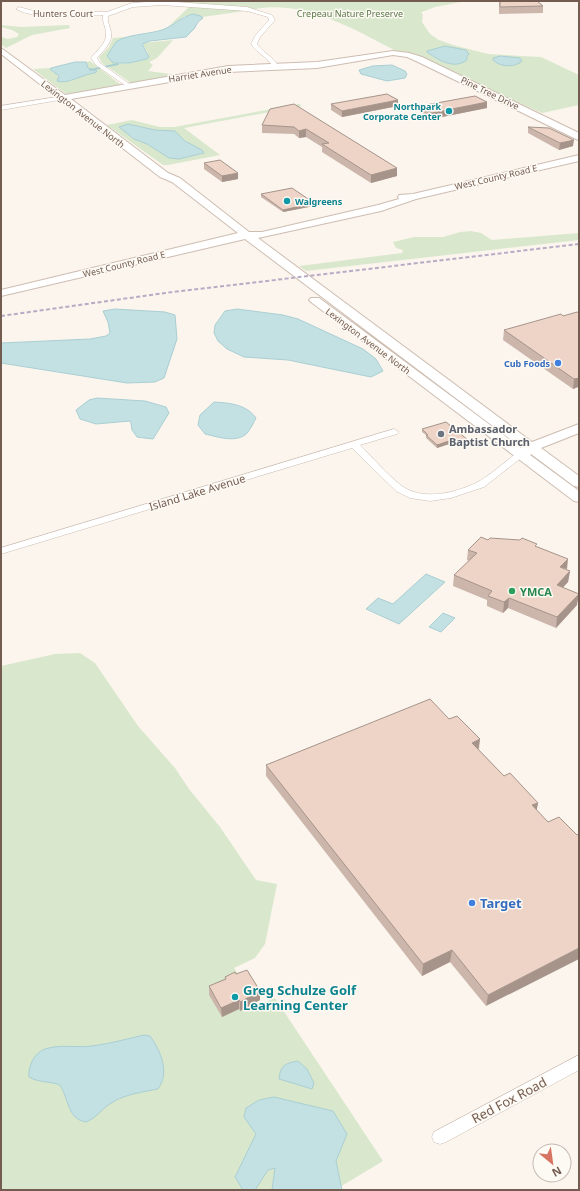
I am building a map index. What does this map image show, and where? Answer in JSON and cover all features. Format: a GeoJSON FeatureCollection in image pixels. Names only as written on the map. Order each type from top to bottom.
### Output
{"type":"FeatureCollection","features":[{"type":"Feature","properties":{"kind":"main road","name":"Lexington Avenue North"},"geometry":{"type":"LineString","coordinates":[[1,50],[166,176],[176,180],[247,234],[527,451],[579,498]]}},
{"type":"Feature","properties":{"kind":"main road","name":"Harriet Avenue"},"geometry":{"type":"LineString","coordinates":[[62,98],[215,71],[274,66],[317,65],[385,54],[400,54]]}},
{"type":"Feature","properties":{"kind":"main road","name":"Pine Tree Drive"},"geometry":{"type":"LineString","coordinates":[[400,54],[419,59],[579,137]]}},
{"type":"Feature","properties":{"kind":"main road","name":"West County Road E"},"geometry":{"type":"LineString","coordinates":[[1,293],[247,234],[262,235],[381,208],[413,197],[579,158]]}},
{"type":"Feature","properties":{"kind":"main road","name":"Lexington Avenue North"},"geometry":{"type":"LineString","coordinates":[[166,176],[166,182],[366,340],[527,451],[579,483]]}},
{"type":"Feature","properties":{"kind":"main road"},"geometry":{"type":"LineString","coordinates":[[527,451],[544,441],[579,428]]}},
{"type":"Feature","properties":{"kind":"street"},"geometry":{"type":"LineString","coordinates":[[129,86],[98,64],[94,58],[108,41],[109,34],[104,20],[108,14],[132,6],[153,2],[247,9],[267,14],[272,20],[257,37],[254,44],[258,51],[272,60],[274,66]]}},
{"type":"Feature","properties":{"kind":"street","name":"Hunters Court"},"geometry":{"type":"LineString","coordinates":[[19,9],[28,13],[40,14],[108,14]]}},
{"type":"Feature","properties":{"kind":"street","name":"Harriet Avenue"},"geometry":{"type":"LineString","coordinates":[[1,108],[62,98]]}},
{"type":"Feature","properties":{"kind":"street","name":"Island Lake Avenue"},"geometry":{"type":"LineString","coordinates":[[1,551],[394,432]]}},
{"type":"Feature","properties":{"kind":"street"},"geometry":{"type":"LineString","coordinates":[[353,444],[400,489],[414,496],[430,498],[447,496],[480,485],[527,451]]}},
{"type":"Feature","properties":{"kind":"street","name":"Red Fox Road"},"geometry":{"type":"LineString","coordinates":[[440,1137],[579,1062]]}},
{"type":"Feature","properties":{"kind":"green space","name":"Crepeau Nature Preserve"},"geometry":{"type":"Polygon","coordinates":[[[181,1],[466,1],[435,7],[422,12],[422,22],[430,34],[439,40],[453,45],[488,54],[541,57],[579,75],[579,105],[542,113],[422,57],[408,53],[394,52],[394,50],[344,25],[309,12],[273,7],[255,9],[178,3],[181,1]],[[445,46],[427,52],[437,59],[449,64],[469,54],[466,50],[445,46]]]}},
{"type":"Feature","properties":{"kind":"green space"},"geometry":{"type":"Polygon","coordinates":[[[190,6],[245,11],[202,17],[185,16],[168,27],[190,6]]]}},
{"type":"Feature","properties":{"kind":"green space"},"geometry":{"type":"Polygon","coordinates":[[[1,25],[21,27],[69,25],[70,28],[32,35],[6,48],[1,44],[1,37],[8,39],[17,37],[19,34],[1,27],[1,25]]]}},
{"type":"Feature","properties":{"kind":"green space"},"geometry":{"type":"Polygon","coordinates":[[[126,37],[121,39],[109,53],[118,64],[147,59],[149,57],[142,44],[143,43],[173,40],[157,58],[149,62],[153,65],[148,71],[178,75],[131,83],[102,63],[99,57],[109,47],[113,38],[126,37]]]}},
{"type":"Feature","properties":{"kind":"green space"},"geometry":{"type":"Polygon","coordinates":[[[90,61],[121,85],[66,94],[33,69],[51,68],[50,69],[57,74],[58,78],[68,81],[87,74],[95,73],[96,71],[88,68],[86,62],[90,61]]]}},
{"type":"Feature","properties":{"kind":"green space"},"geometry":{"type":"Polygon","coordinates":[[[299,104],[302,106],[184,128],[220,155],[168,165],[163,165],[107,125],[132,120],[160,127],[174,127],[299,104]],[[128,124],[130,136],[147,144],[169,158],[179,159],[202,154],[175,131],[155,130],[128,124]]]}},
{"type":"Feature","properties":{"kind":"green space"},"geometry":{"type":"Polygon","coordinates":[[[471,231],[481,233],[492,240],[579,233],[579,240],[306,271],[299,266],[402,253],[403,250],[396,248],[393,242],[414,237],[443,237],[460,232],[471,231]]]}},
{"type":"Feature","properties":{"kind":"green space"},"geometry":{"type":"Polygon","coordinates":[[[80,653],[95,663],[138,726],[175,768],[189,789],[220,827],[256,880],[277,884],[265,944],[255,958],[234,968],[259,1005],[275,998],[383,1161],[335,1190],[1,1190],[1,666],[55,654],[80,653]]]}},
{"type":"Feature","properties":{"kind":"water"},"geometry":{"type":"Polygon","coordinates":[[[193,14],[203,18],[186,37],[150,41],[142,44],[149,57],[147,59],[129,63],[113,63],[107,56],[116,42],[121,39],[162,30],[193,14]]]}},
{"type":"Feature","properties":{"kind":"water"},"geometry":{"type":"Polygon","coordinates":[[[445,46],[466,50],[469,54],[467,56],[467,60],[457,64],[446,63],[427,52],[445,46]]]}},
{"type":"Feature","properties":{"kind":"water"},"geometry":{"type":"Polygon","coordinates":[[[500,56],[520,58],[522,61],[512,66],[503,65],[493,60],[493,58],[500,56]]]}},
{"type":"Feature","properties":{"kind":"water"},"geometry":{"type":"Polygon","coordinates":[[[75,62],[86,62],[88,68],[97,71],[95,73],[65,82],[57,81],[59,76],[50,69],[75,62]]]}},
{"type":"Feature","properties":{"kind":"water"},"geometry":{"type":"Polygon","coordinates":[[[392,65],[405,71],[407,74],[405,78],[387,81],[361,74],[359,70],[373,66],[392,65]]]}},
{"type":"Feature","properties":{"kind":"water"},"geometry":{"type":"Polygon","coordinates":[[[128,124],[155,130],[175,131],[185,141],[202,150],[204,153],[179,159],[169,158],[147,144],[134,139],[119,127],[128,124]]]}},
{"type":"Feature","properties":{"kind":"water"},"geometry":{"type":"Polygon","coordinates":[[[115,309],[165,312],[175,315],[177,339],[164,378],[155,382],[127,383],[1,363],[1,343],[90,339],[106,336],[110,333],[108,322],[103,311],[115,309]]]}},
{"type":"Feature","properties":{"kind":"water"},"geometry":{"type":"Polygon","coordinates":[[[237,309],[283,315],[298,319],[363,349],[376,359],[383,371],[371,377],[288,360],[244,357],[227,349],[218,341],[214,333],[215,325],[225,311],[237,309]]]}},
{"type":"Feature","properties":{"kind":"water"},"geometry":{"type":"Polygon","coordinates":[[[97,398],[145,401],[166,407],[169,413],[153,439],[137,437],[132,430],[130,421],[96,424],[80,419],[76,410],[89,400],[97,398]]]}},
{"type":"Feature","properties":{"kind":"water"},"geometry":{"type":"Polygon","coordinates":[[[214,402],[237,405],[252,413],[256,418],[244,436],[228,439],[205,434],[198,425],[200,415],[214,402]]]}},
{"type":"Feature","properties":{"kind":"water"},"geometry":{"type":"Polygon","coordinates":[[[426,574],[445,582],[399,624],[366,609],[378,598],[393,604],[426,574]]]}},
{"type":"Feature","properties":{"kind":"water"},"geometry":{"type":"Polygon","coordinates":[[[443,613],[455,618],[441,632],[429,627],[443,613]]]}},
{"type":"Feature","properties":{"kind":"water"},"geometry":{"type":"Polygon","coordinates":[[[144,1035],[150,1036],[158,1048],[163,1062],[164,1069],[162,1083],[158,1089],[118,1099],[109,1104],[94,1118],[86,1122],[75,1117],[72,1113],[60,1085],[29,1077],[32,1060],[45,1049],[98,1045],[144,1035]]]}},
{"type":"Feature","properties":{"kind":"water"},"geometry":{"type":"Polygon","coordinates":[[[298,1061],[307,1069],[314,1083],[312,1089],[279,1079],[284,1066],[298,1061]]]}},
{"type":"Feature","properties":{"kind":"water"},"geometry":{"type":"Polygon","coordinates":[[[274,1097],[333,1111],[347,1134],[336,1161],[342,1190],[272,1190],[275,1168],[268,1170],[255,1190],[243,1190],[235,1177],[256,1134],[244,1117],[246,1108],[259,1100],[274,1097]]]}},
{"type":"Feature","properties":{"kind":"building"},"geometry":{"type":"Polygon","coordinates":[[[500,1],[537,1],[543,6],[500,7],[500,1]]]}},
{"type":"Feature","properties":{"kind":"building"},"geometry":{"type":"Polygon","coordinates":[[[387,94],[398,100],[342,111],[331,104],[387,94]]]}},
{"type":"Feature","properties":{"kind":"building"},"geometry":{"type":"Polygon","coordinates":[[[475,96],[487,102],[432,113],[420,106],[475,96]]]}},
{"type":"Feature","properties":{"kind":"building"},"geometry":{"type":"Polygon","coordinates":[[[294,104],[397,168],[371,175],[322,144],[329,143],[306,129],[299,131],[294,127],[262,125],[270,109],[294,104]]]}},
{"type":"Feature","properties":{"kind":"building"},"geometry":{"type":"Polygon","coordinates":[[[528,127],[549,128],[574,140],[560,143],[528,127]]]}},
{"type":"Feature","properties":{"kind":"building"},"geometry":{"type":"Polygon","coordinates":[[[220,160],[238,173],[222,176],[204,163],[220,160]]]}},
{"type":"Feature","properties":{"kind":"building","name":"Walgreens"},"geometry":{"type":"Polygon","coordinates":[[[292,188],[314,203],[283,210],[261,194],[292,188]]]}},
{"type":"Feature","properties":{"kind":"building","name":"Cub Foods"},"geometry":{"type":"Polygon","coordinates":[[[577,312],[579,313],[579,378],[574,379],[504,330],[561,314],[563,316],[577,312]]]}},
{"type":"Feature","properties":{"kind":"building","name":"Ambassador Baptist Church"},"geometry":{"type":"Polygon","coordinates":[[[446,422],[468,440],[453,444],[449,441],[437,445],[422,429],[446,422]]]}},
{"type":"Feature","properties":{"kind":"building","name":"YMCA"},"geometry":{"type":"Polygon","coordinates":[[[481,537],[488,540],[490,538],[520,540],[522,538],[537,544],[535,546],[568,559],[560,567],[570,571],[557,585],[579,594],[557,617],[509,598],[504,602],[488,596],[492,591],[454,575],[477,553],[468,550],[481,537]]]}},
{"type":"Feature","properties":{"kind":"building","name":"Target"},"geometry":{"type":"Polygon","coordinates":[[[430,699],[449,719],[457,716],[480,739],[472,743],[504,776],[510,773],[538,803],[532,805],[548,822],[559,817],[577,835],[579,834],[579,948],[488,995],[452,950],[423,964],[266,765],[430,699]]]}},
{"type":"Feature","properties":{"kind":"building","name":"Greg Schulze Golf Learning Center"},"geometry":{"type":"Polygon","coordinates":[[[247,970],[260,991],[240,1002],[239,1000],[221,1008],[209,986],[226,979],[225,977],[235,972],[236,974],[247,970]]]}},
{"type":"Feature","properties":{"kind":"waterway"},"geometry":{"type":"LineString","coordinates":[[90,70],[118,64]]}},
{"type":"Feature","properties":{"kind":"railway"},"geometry":{"type":"LineString","coordinates":[[1,316],[165,293],[579,244]]}},
{"type":"Feature","properties":{"kind":"place","name":"Northpark Corporate Center"},"geometry":{"type":"Point","coordinates":[449,111]}},
{"type":"Feature","properties":{"kind":"place","name":"Walgreens"},"geometry":{"type":"Point","coordinates":[287,201]}},
{"type":"Feature","properties":{"kind":"place","name":"Cub Foods"},"geometry":{"type":"Point","coordinates":[558,363]}},
{"type":"Feature","properties":{"kind":"place","name":"Ambassador Baptist Church"},"geometry":{"type":"Point","coordinates":[441,434]}},
{"type":"Feature","properties":{"kind":"place","name":"YMCA"},"geometry":{"type":"Point","coordinates":[512,591]}},
{"type":"Feature","properties":{"kind":"place","name":"Target"},"geometry":{"type":"Point","coordinates":[472,903]}},
{"type":"Feature","properties":{"kind":"place","name":"Greg Schulze Golf Learning Center"},"geometry":{"type":"Point","coordinates":[235,997]}}]}
